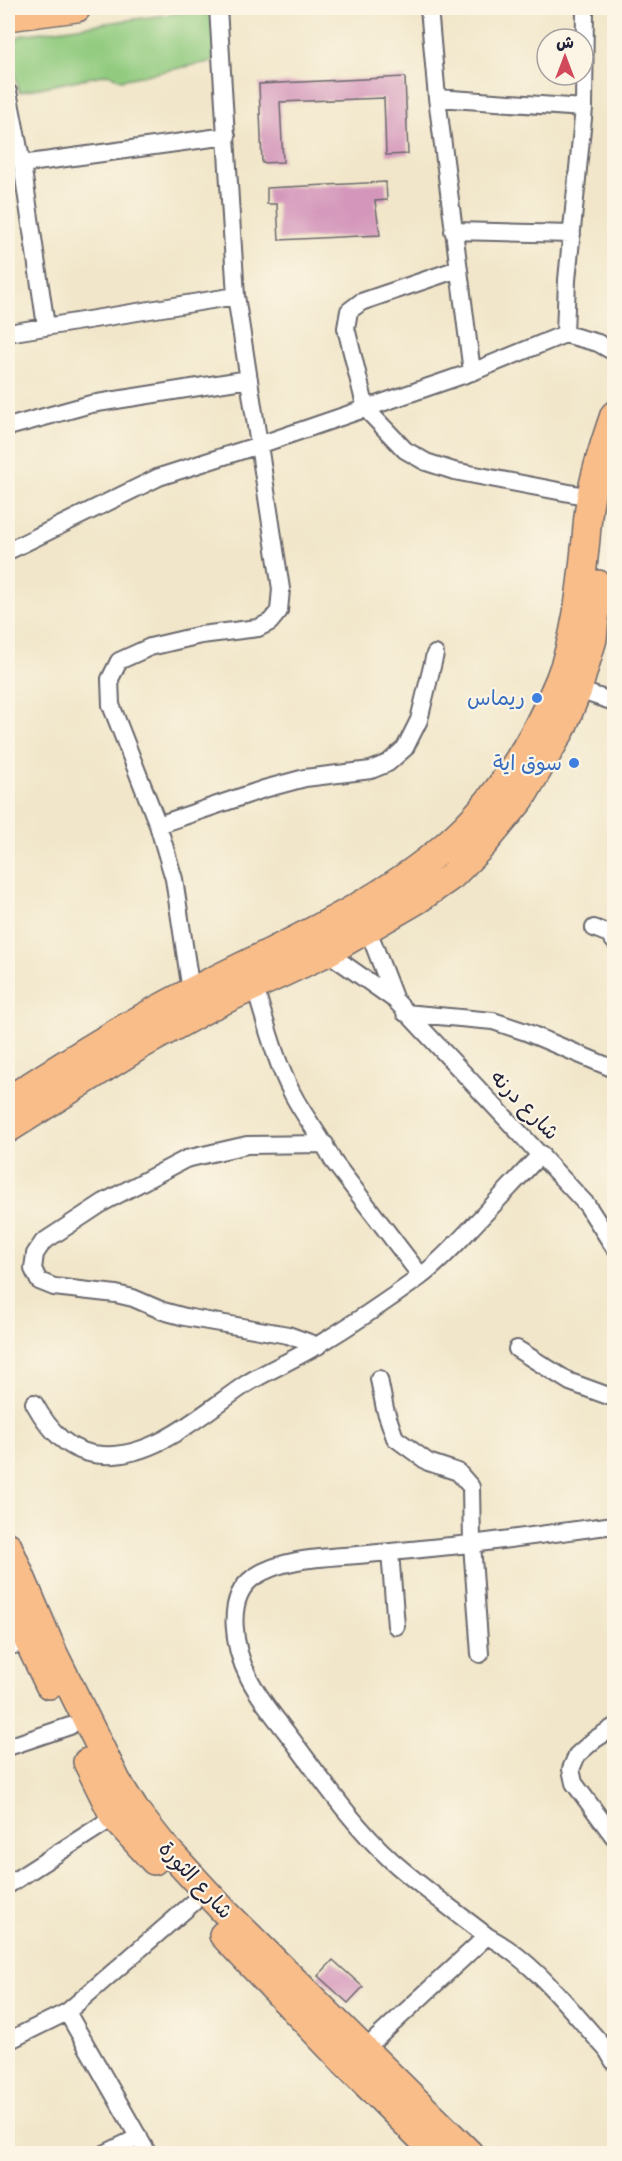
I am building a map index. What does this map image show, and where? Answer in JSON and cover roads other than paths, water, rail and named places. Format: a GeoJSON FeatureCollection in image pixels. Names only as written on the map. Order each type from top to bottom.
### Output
{"type":"FeatureCollection","features":[{"type":"Feature","properties":{"kind":"main road"},"geometry":{"type":"LineString","coordinates":[[8,17],[76,8]]}},
{"type":"Feature","properties":{"kind":"main road"},"geometry":{"type":"LineString","coordinates":[[8,1129],[138,1047],[210,1007],[326,953],[409,874],[447,844],[484,807],[512,770],[539,726],[560,677],[573,635],[581,586],[590,497],[600,457],[615,415]]}},
{"type":"Feature","properties":{"kind":"main road"},"geometry":{"type":"LineString","coordinates":[[8,1100],[90,1047],[191,991],[305,934],[363,917],[452,876],[483,845],[521,799],[562,729],[578,690],[593,639],[604,519],[615,472]]}},
{"type":"Feature","properties":{"kind":"main road","name":"شارع الثورة"},"geometry":{"type":"LineString","coordinates":[[8,1546],[28,1642],[135,1810],[162,1844],[223,1910],[470,2154]]}},
{"type":"Feature","properties":{"kind":"main road","name":"شارع الثورة"},"geometry":{"type":"LineString","coordinates":[[8,1599],[114,1817],[344,2062],[437,2154]]}},
{"type":"Feature","properties":{"kind":"street"},"geometry":{"type":"LineString","coordinates":[[191,991],[174,879],[159,825],[111,705],[110,679],[119,661],[150,647],[201,635],[258,628],[270,622],[279,611],[281,589],[236,296],[218,8]]}},
{"type":"Feature","properties":{"kind":"street"},"geometry":{"type":"LineString","coordinates":[[429,8],[437,98],[472,372]]}},
{"type":"Feature","properties":{"kind":"street"},"geometry":{"type":"LineString","coordinates":[[565,334],[584,108],[585,8]]}},
{"type":"Feature","properties":{"kind":"street"},"geometry":{"type":"LineString","coordinates":[[8,92],[22,164],[46,326]]}},
{"type":"Feature","properties":{"kind":"street"},"geometry":{"type":"LineString","coordinates":[[437,98],[584,108]]}},
{"type":"Feature","properties":{"kind":"street"},"geometry":{"type":"LineString","coordinates":[[22,164],[227,136]]}},
{"type":"Feature","properties":{"kind":"street"},"geometry":{"type":"LineString","coordinates":[[453,231],[572,234]]}},
{"type":"Feature","properties":{"kind":"street"},"geometry":{"type":"LineString","coordinates":[[458,269],[360,302],[350,311],[346,328],[366,409],[405,450],[426,462],[454,471],[590,497]]}},
{"type":"Feature","properties":{"kind":"street"},"geometry":{"type":"LineString","coordinates":[[8,333],[236,296]]}},
{"type":"Feature","properties":{"kind":"street"},"geometry":{"type":"LineString","coordinates":[[8,551],[159,477],[472,372],[565,334],[597,343],[615,352]]}},
{"type":"Feature","properties":{"kind":"street"},"geometry":{"type":"LineString","coordinates":[[8,427],[91,404],[249,379]]}},
{"type":"Feature","properties":{"kind":"street"},"geometry":{"type":"LineString","coordinates":[[159,825],[264,789],[305,778],[371,770],[388,763],[405,748],[419,720],[435,654]]}},
{"type":"Feature","properties":{"kind":"street"},"geometry":{"type":"LineString","coordinates":[[578,690],[615,702]]}},
{"type":"Feature","properties":{"kind":"street","name":"شارع درنه"},"geometry":{"type":"LineString","coordinates":[[363,917],[400,1007]]}},
{"type":"Feature","properties":{"kind":"street"},"geometry":{"type":"LineString","coordinates":[[594,928],[609,934],[615,941]]}},
{"type":"Feature","properties":{"kind":"street","name":"شارع درنه"},"geometry":{"type":"LineString","coordinates":[[305,934],[326,953],[400,1007],[587,1205],[615,1247]]}},
{"type":"Feature","properties":{"kind":"street"},"geometry":{"type":"LineString","coordinates":[[255,988],[270,1037],[292,1094],[325,1144],[333,1161],[421,1276]]}},
{"type":"Feature","properties":{"kind":"street"},"geometry":{"type":"LineString","coordinates":[[400,1007],[492,1021],[526,1032],[615,1069]]}},
{"type":"Feature","properties":{"kind":"street"},"geometry":{"type":"LineString","coordinates":[[318,1346],[288,1335],[185,1317],[116,1294],[54,1287],[39,1281],[33,1269],[35,1254],[43,1242],[104,1202],[186,1159],[247,1145],[325,1144]]}},
{"type":"Feature","properties":{"kind":"street"},"geometry":{"type":"LineString","coordinates":[[34,1403],[57,1436],[85,1453],[127,1454],[165,1439],[248,1383],[318,1346],[421,1276],[454,1246],[541,1154]]}},
{"type":"Feature","properties":{"kind":"street"},"geometry":{"type":"LineString","coordinates":[[517,1349],[570,1382],[615,1398]]}},
{"type":"Feature","properties":{"kind":"street"},"geometry":{"type":"LineString","coordinates":[[379,1379],[395,1438],[428,1462],[458,1472],[471,1487],[472,1544],[480,1654]]}},
{"type":"Feature","properties":{"kind":"street"},"geometry":{"type":"LineString","coordinates":[[615,1525],[472,1544],[311,1560],[274,1567],[252,1578],[239,1594],[235,1612],[238,1652],[249,1678],[271,1712],[347,1812],[390,1859],[432,1894],[488,1936],[506,1946],[533,1970],[607,2050],[615,2062]]}},
{"type":"Feature","properties":{"kind":"street"},"geometry":{"type":"LineString","coordinates":[[390,1552],[396,1626]]}},
{"type":"Feature","properties":{"kind":"street"},"geometry":{"type":"LineString","coordinates":[[8,1747],[70,1726]]}},
{"type":"Feature","properties":{"kind":"street"},"geometry":{"type":"LineString","coordinates":[[615,1727],[594,1740],[577,1755],[571,1769],[574,1783],[615,1838]]}},
{"type":"Feature","properties":{"kind":"street"},"geometry":{"type":"LineString","coordinates":[[8,1886],[114,1817]]}},
{"type":"Feature","properties":{"kind":"street"},"geometry":{"type":"LineString","coordinates":[[8,2040],[67,2012],[193,1903]]}},
{"type":"Feature","properties":{"kind":"street"},"geometry":{"type":"LineString","coordinates":[[364,2050],[488,1936]]}},
{"type":"Feature","properties":{"kind":"street"},"geometry":{"type":"LineString","coordinates":[[67,2012],[148,2154]]}},
{"type":"Feature","properties":{"kind":"street"},"geometry":{"type":"LineString","coordinates":[[104,2154],[139,2137]]}},
{"type":"Feature","properties":{"kind":"place","name":"ريماس"},"geometry":{"type":"Point","coordinates":[537,698]}},
{"type":"Feature","properties":{"kind":"place","name":"سوق اية"},"geometry":{"type":"Point","coordinates":[574,763]}}]}
